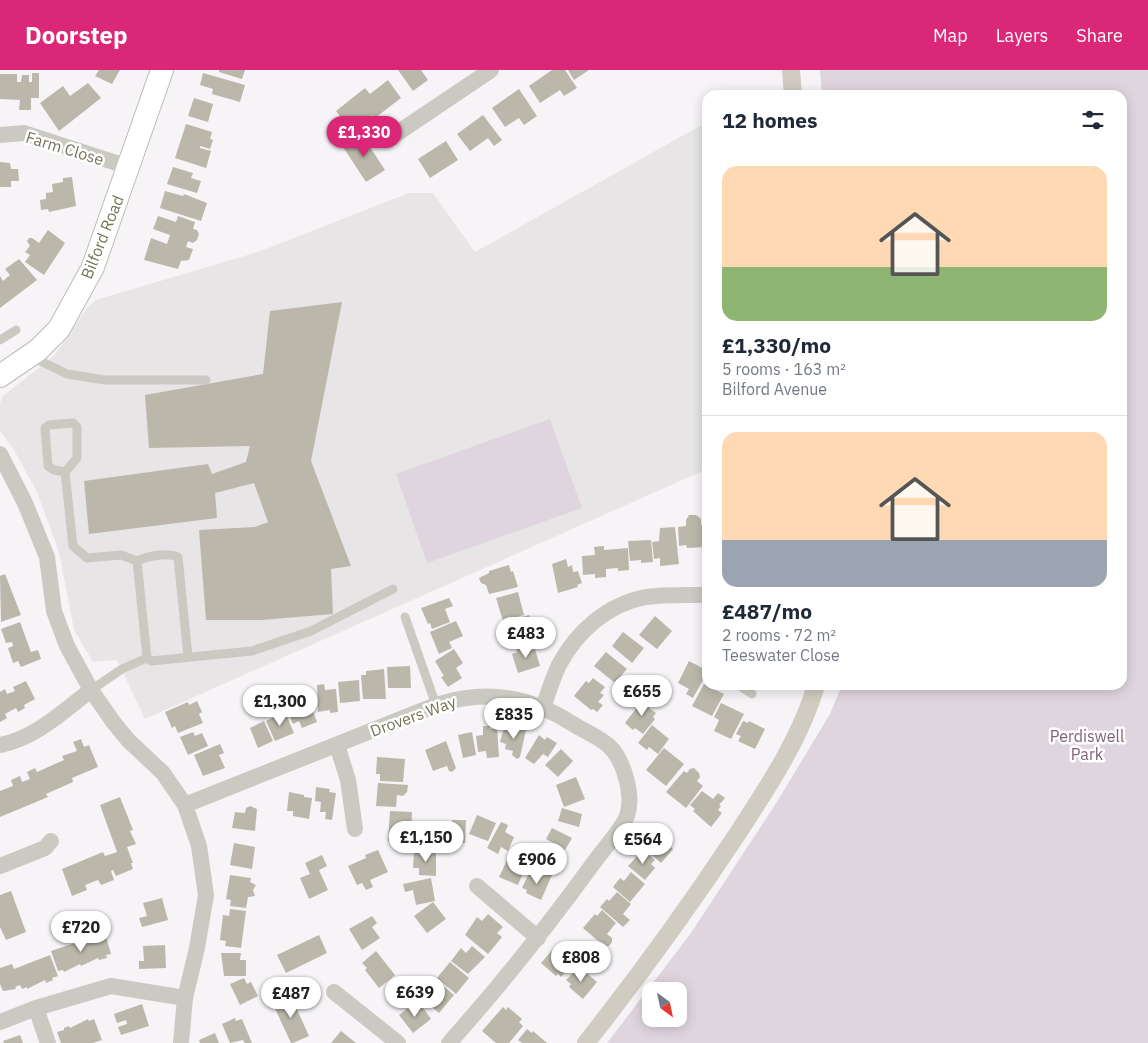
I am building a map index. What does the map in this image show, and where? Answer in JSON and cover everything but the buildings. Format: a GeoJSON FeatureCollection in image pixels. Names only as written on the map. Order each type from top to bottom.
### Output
{"type":"FeatureCollection","features":[{"type":"Feature","properties":{"kind":"street","name":"Bilford Road"},"geometry":{"type":"LineString","coordinates":[[0,376],[30,356],[59,329],[93,266],[162,70]]}},
{"type":"Feature","properties":{"kind":"street"},"geometry":{"type":"LineString","coordinates":[[396,134],[491,70]]}},
{"type":"Feature","properties":{"kind":"street","name":"Farm Close"},"geometry":{"type":"LineString","coordinates":[[0,136],[24,134],[128,167]]}},
{"type":"Feature","properties":{"kind":"street"},"geometry":{"type":"LineString","coordinates":[[0,454],[25,502],[47,557],[54,611],[67,646],[91,690],[114,723],[128,740],[163,773],[185,805],[199,846],[206,895],[197,948],[185,998],[181,1043]]}},
{"type":"Feature","properties":{"kind":"street"},"geometry":{"type":"LineString","coordinates":[[543,708],[559,665],[579,637],[600,616],[623,603],[647,597],[702,595]]}},
{"type":"Feature","properties":{"kind":"street"},"geometry":{"type":"LineString","coordinates":[[0,745],[23,738],[55,718],[91,690]]}},
{"type":"Feature","properties":{"kind":"street","name":"Drovers Way"},"geometry":{"type":"LineString","coordinates":[[185,805],[436,705],[458,698],[478,696],[517,699],[555,713],[609,746],[623,766],[629,790],[627,816],[538,938],[449,1043]]}},
{"type":"Feature","properties":{"kind":"street"},"geometry":{"type":"LineString","coordinates":[[337,745],[348,780],[355,829]]}},
{"type":"Feature","properties":{"kind":"street"},"geometry":{"type":"LineString","coordinates":[[0,866],[45,848],[51,841]]}},
{"type":"Feature","properties":{"kind":"street"},"geometry":{"type":"LineString","coordinates":[[477,886],[538,938]]}},
{"type":"Feature","properties":{"kind":"street"},"geometry":{"type":"LineString","coordinates":[[0,1022],[36,1008],[111,986],[185,998]]}},
{"type":"Feature","properties":{"kind":"street"},"geometry":{"type":"LineString","coordinates":[[334,992],[398,1043]]}},
{"type":"Feature","properties":{"kind":"street"},"geometry":{"type":"LineString","coordinates":[[36,1008],[48,1043]]}},
{"type":"Feature","properties":{"kind":"lane"},"geometry":{"type":"LineString","coordinates":[[0,340],[16,330]]}},
{"type":"Feature","properties":{"kind":"lane"},"geometry":{"type":"LineString","coordinates":[[30,356],[67,374],[105,380],[206,380]]}},
{"type":"Feature","properties":{"kind":"lane"},"geometry":{"type":"LineString","coordinates":[[65,472],[54,470],[48,466],[45,428],[49,425],[73,423],[77,428],[77,458],[65,472],[73,546],[87,558],[121,555],[137,561],[144,558],[166,555],[178,557],[188,657]]}},
{"type":"Feature","properties":{"kind":"lane"},"geometry":{"type":"LineString","coordinates":[[137,561],[146,658]]}},
{"type":"Feature","properties":{"kind":"lane"},"geometry":{"type":"LineString","coordinates":[[146,658],[151,661],[252,651],[311,631],[393,589]]}},
{"type":"Feature","properties":{"kind":"lane"},"geometry":{"type":"LineString","coordinates":[[405,617],[436,705]]}},
{"type":"Feature","properties":{"kind":"lane"},"geometry":{"type":"LineString","coordinates":[[91,690],[122,669],[146,658]]}},
{"type":"Feature","properties":{"kind":"lane"},"geometry":{"type":"LineString","coordinates":[[746,690],[752,694]]}},
{"type":"Feature","properties":{"kind":"shaded area"},"geometry":{"type":"Polygon","coordinates":[[[702,125],[702,471],[145,719],[117,660],[93,662],[74,630],[59,552],[37,492],[13,448],[0,431],[0,403],[3,396],[55,355],[87,308],[96,300],[258,252],[409,193],[433,193],[475,252],[702,125]]]}},
{"type":"Feature","properties":{"kind":"green space","name":"Perdiswell Park"},"geometry":{"type":"Polygon","coordinates":[[[820,70],[1148,70],[1148,1043],[607,1043],[642,997],[642,1028],[688,1028],[688,982],[654,982],[691,933],[775,805],[830,714],[840,690],[1127,690],[1127,90],[822,90],[820,70]]]}},
{"type":"Feature","properties":{"kind":"green space"},"geometry":{"type":"Polygon","coordinates":[[[550,419],[582,508],[427,563],[396,474],[550,419]]]}},
{"type":"Feature","properties":{"kind":"waterway"},"geometry":{"type":"LineString","coordinates":[[791,70],[793,90]]}},
{"type":"Feature","properties":{"kind":"waterway"},"geometry":{"type":"LineString","coordinates":[[586,1043],[682,915],[759,800],[792,744],[814,690]]}}]}
